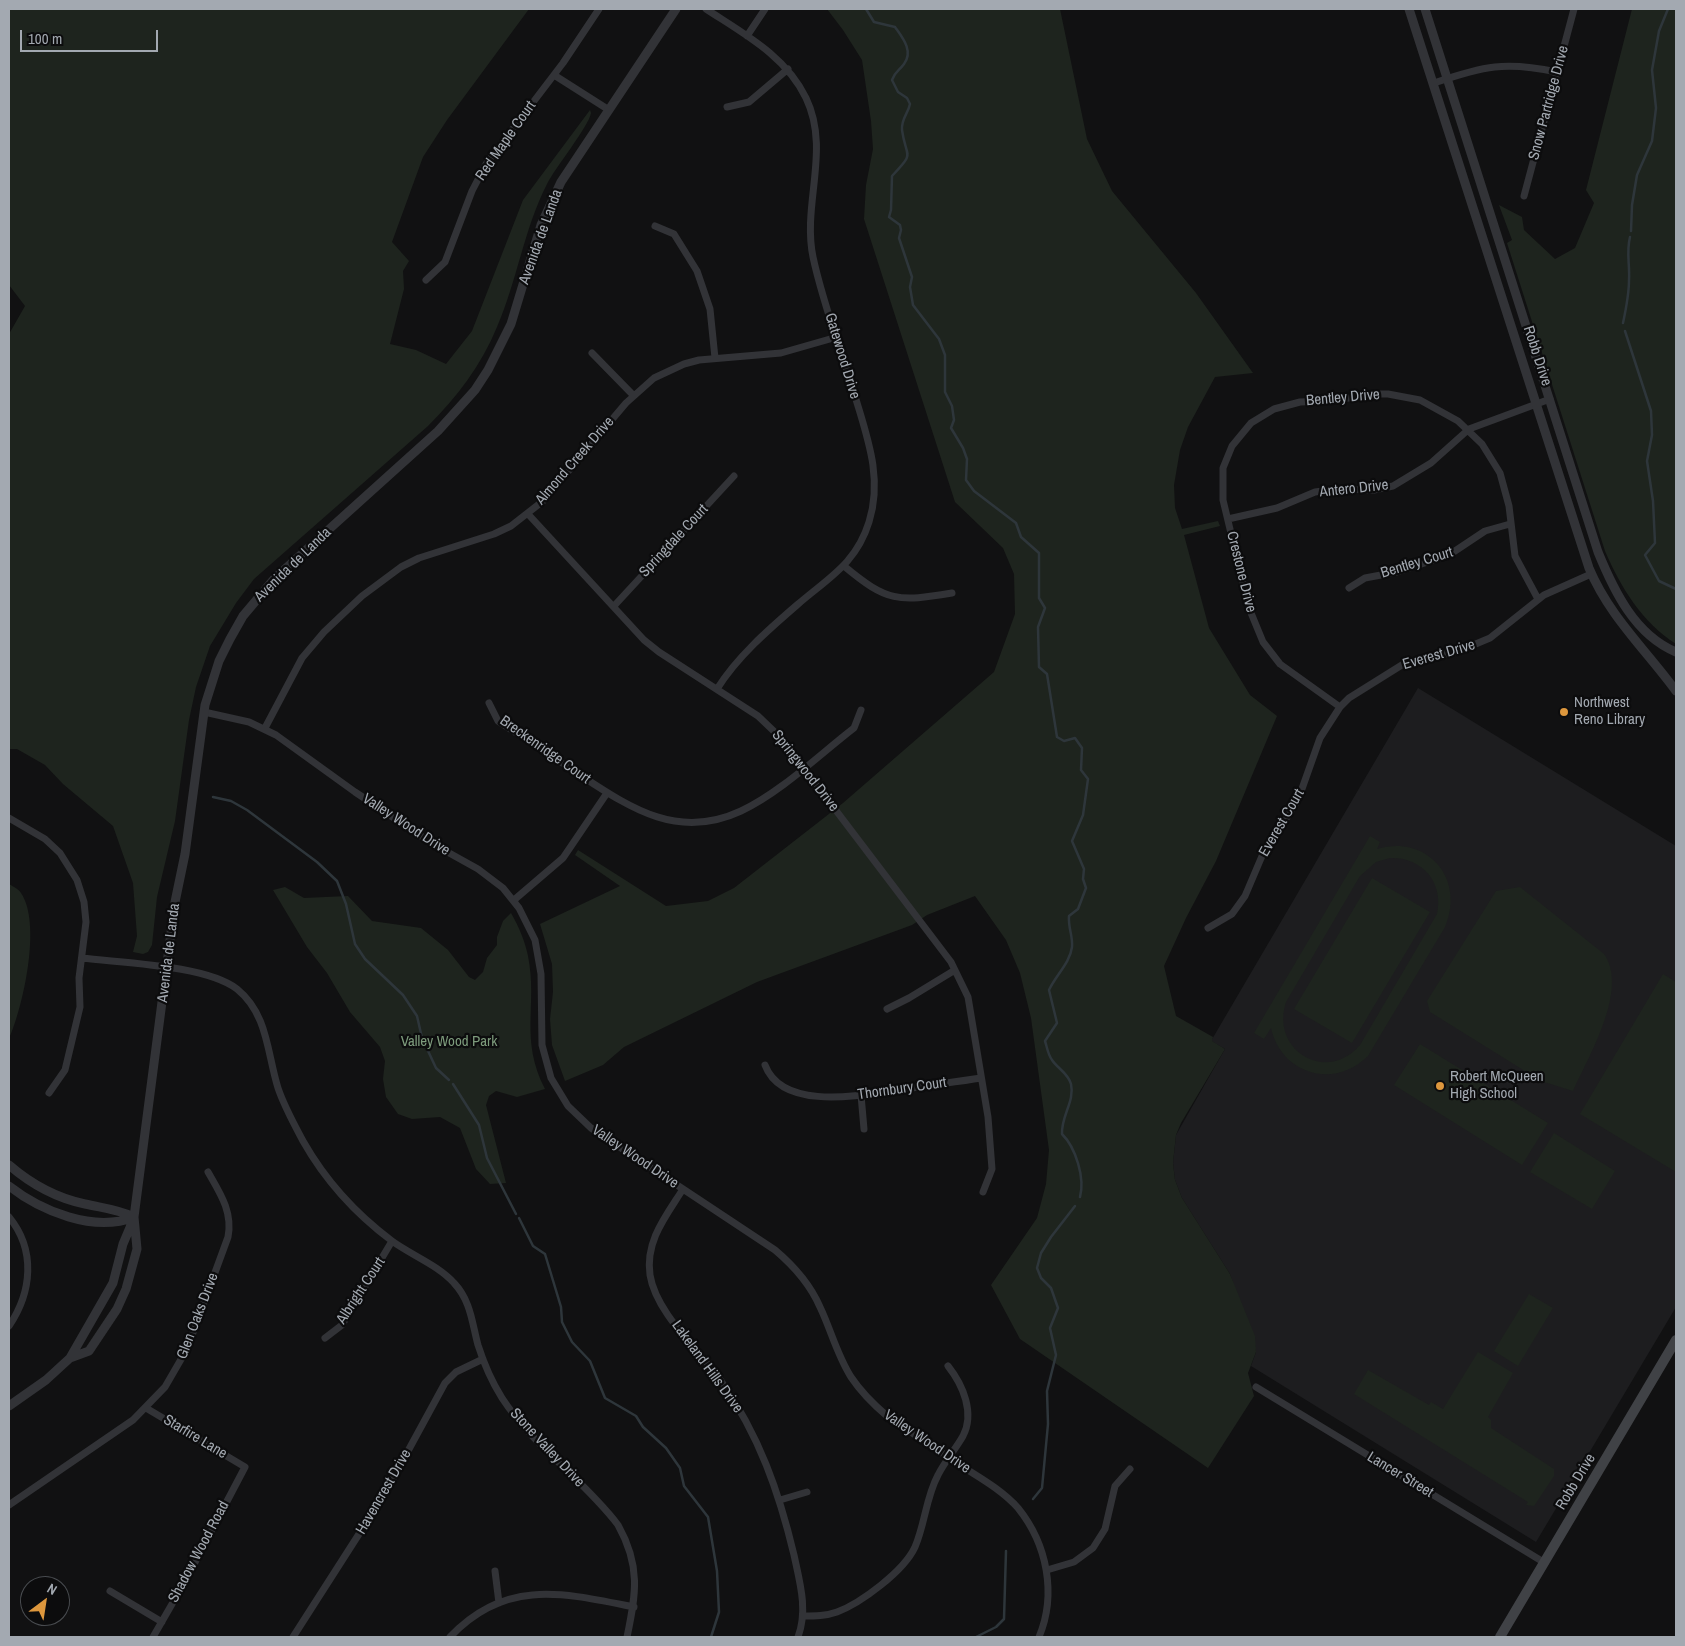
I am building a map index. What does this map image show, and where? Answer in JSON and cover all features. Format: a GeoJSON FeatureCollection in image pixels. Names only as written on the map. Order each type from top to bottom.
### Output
{"type":"FeatureCollection","features":[{"type":"Feature","properties":{"kind":"main road","name":"Robb Drive"},"geometry":{"type":"LineString","coordinates":[[1500,1637],[1676,1340]]}},
{"type":"Feature","properties":{"kind":"street","name":"Red Maple Court"},"geometry":{"type":"LineString","coordinates":[[426,280],[444,262],[472,191],[486,164],[554,75],[599,9]]}},
{"type":"Feature","properties":{"kind":"street","name":"Avenida de Landa"},"geometry":{"type":"LineString","coordinates":[[70,1358],[89,1351],[117,1309],[126,1289],[137,1249],[134,1217],[175,902],[185,854],[204,712],[219,661],[234,631],[258,596],[275,578],[438,431],[475,390],[488,370],[510,324],[549,204],[561,182],[676,9]]}},
{"type":"Feature","properties":{"kind":"street","name":"Gatewood Drive"},"geometry":{"type":"LineString","coordinates":[[706,9],[776,57],[788,69],[807,100],[816,132],[818,158],[811,242],[813,258],[870,449],[875,478],[873,504],[869,521],[862,538],[844,566],[833,578],[798,604],[752,647],[733,666],[717,689]]}},
{"type":"Feature","properties":{"kind":"street"},"geometry":{"type":"LineString","coordinates":[[746,36],[765,9]]}},
{"type":"Feature","properties":{"kind":"street","name":"Robb Drive"},"geometry":{"type":"LineString","coordinates":[[1409,9],[1591,574],[1622,625],[1676,691]]}},
{"type":"Feature","properties":{"kind":"street","name":"Robb Drive"},"geometry":{"type":"LineString","coordinates":[[1424,9],[1448,78],[1578,492],[1609,577],[1623,602],[1643,629],[1653,638],[1676,652]]}},
{"type":"Feature","properties":{"kind":"street","name":"Snow Partridge Drive"},"geometry":{"type":"LineString","coordinates":[[1524,196],[1574,9]]}},
{"type":"Feature","properties":{"kind":"street"},"geometry":{"type":"LineString","coordinates":[[1434,83],[1481,69],[1508,65],[1557,72]]}},
{"type":"Feature","properties":{"kind":"street"},"geometry":{"type":"LineString","coordinates":[[727,107],[749,102],[788,69]]}},
{"type":"Feature","properties":{"kind":"street"},"geometry":{"type":"LineString","coordinates":[[554,75],[609,110]]}},
{"type":"Feature","properties":{"kind":"street"},"geometry":{"type":"LineString","coordinates":[[655,226],[674,234],[697,271],[710,309],[715,358]]}},
{"type":"Feature","properties":{"kind":"street","name":"Almond Creek Drive"},"geometry":{"type":"LineString","coordinates":[[265,728],[302,658],[324,632],[362,596],[401,567],[419,558],[494,534],[528,514],[543,501],[633,395],[668,370],[684,364],[715,358],[781,353],[837,337]]}},
{"type":"Feature","properties":{"kind":"street"},"geometry":{"type":"LineString","coordinates":[[592,354],[633,395]]}},
{"type":"Feature","properties":{"kind":"street","name":"Bentley Drive"},"geometry":{"type":"LineString","coordinates":[[1263,415],[1280,406],[1300,402],[1330,401],[1372,394],[1388,394],[1428,404],[1469,429],[1482,444],[1500,473],[1507,498],[1515,556],[1538,600]]}},
{"type":"Feature","properties":{"kind":"street","name":"Antero Drive"},"geometry":{"type":"LineString","coordinates":[[1228,520],[1278,508],[1315,492],[1337,489],[1374,490],[1393,486],[1431,463],[1469,429],[1550,399]]}},
{"type":"Feature","properties":{"kind":"street","name":"Crestone Drive"},"geometry":{"type":"LineString","coordinates":[[1263,415],[1242,430],[1227,456],[1221,486],[1249,608],[1263,642],[1280,664],[1340,707]]}},
{"type":"Feature","properties":{"kind":"street","name":"Springdale Court"},"geometry":{"type":"LineString","coordinates":[[614,606],[734,476]]}},
{"type":"Feature","properties":{"kind":"street","name":"Springwood Drive"},"geometry":{"type":"LineString","coordinates":[[528,514],[632,627],[659,652],[770,726],[804,768],[955,970],[968,997],[971,1008],[981,1078]]}},
{"type":"Feature","properties":{"kind":"street","name":"Bentley Court"},"geometry":{"type":"LineString","coordinates":[[1349,588],[1365,578],[1396,572],[1449,555],[1485,530],[1510,524]]}},
{"type":"Feature","properties":{"kind":"street"},"geometry":{"type":"LineString","coordinates":[[844,566],[867,585],[891,596],[917,599],[952,593]]}},
{"type":"Feature","properties":{"kind":"street","name":"Everest Drive"},"geometry":{"type":"LineString","coordinates":[[1340,707],[1363,687],[1405,663],[1459,651],[1490,638],[1538,600],[1591,574]]}},
{"type":"Feature","properties":{"kind":"street","name":"Breckenridge Court"},"geometry":{"type":"LineString","coordinates":[[489,704],[498,721],[628,806],[660,818],[684,822],[708,821],[732,814],[756,803],[854,728],[861,710]]}},
{"type":"Feature","properties":{"kind":"street","name":"Everest Court"},"geometry":{"type":"LineString","coordinates":[[1208,928],[1232,914],[1245,896],[1262,856],[1298,800],[1320,738],[1340,707]]}},
{"type":"Feature","properties":{"kind":"street","name":"Valley Wood Drive"},"geometry":{"type":"LineString","coordinates":[[204,712],[249,722],[265,728],[410,828],[491,878],[514,900],[529,924],[540,956],[542,1045],[551,1078],[568,1106],[591,1128],[776,1250],[789,1262],[811,1289],[841,1359],[861,1390],[887,1416],[992,1486],[1017,1508],[1036,1537],[1047,1570],[1048,1600],[1040,1637]]}},
{"type":"Feature","properties":{"kind":"street"},"geometry":{"type":"LineString","coordinates":[[514,900],[563,858],[607,792]]}},
{"type":"Feature","properties":{"kind":"street"},"geometry":{"type":"LineString","coordinates":[[9,818],[35,832],[53,845],[66,860],[82,890],[86,922],[80,1007],[65,1070],[49,1093]]}},
{"type":"Feature","properties":{"kind":"street","name":"Stone Valley Drive"},"geometry":{"type":"LineString","coordinates":[[82,958],[167,968],[215,977],[227,983],[247,999],[261,1020],[278,1086],[303,1141],[330,1181],[348,1202],[392,1241],[445,1274],[462,1292],[471,1315],[482,1359],[513,1414],[618,1526],[626,1539],[635,1570],[634,1607],[628,1637]]}},
{"type":"Feature","properties":{"kind":"street"},"geometry":{"type":"LineString","coordinates":[[887,1009],[910,998],[955,970]]}},
{"type":"Feature","properties":{"kind":"street","name":"Thornbury Court"},"geometry":{"type":"LineString","coordinates":[[765,1065],[768,1074],[776,1082],[793,1091],[818,1096],[844,1098],[981,1078]]}},
{"type":"Feature","properties":{"kind":"street"},"geometry":{"type":"LineString","coordinates":[[981,1078],[993,1155],[990,1181],[983,1192]]}},
{"type":"Feature","properties":{"kind":"street"},"geometry":{"type":"LineString","coordinates":[[861,1095],[864,1129]]}},
{"type":"Feature","properties":{"kind":"street"},"geometry":{"type":"LineString","coordinates":[[9,1165],[49,1192],[85,1204],[115,1209],[134,1217]]}},
{"type":"Feature","properties":{"kind":"street","name":"Glen Oaks Drive"},"geometry":{"type":"LineString","coordinates":[[9,1505],[133,1420],[165,1387],[187,1349],[230,1227],[227,1207],[208,1172]]}},
{"type":"Feature","properties":{"kind":"street"},"geometry":{"type":"LineString","coordinates":[[9,1186],[38,1206],[80,1219],[114,1223],[134,1217]]}},
{"type":"Feature","properties":{"kind":"street","name":"Lakeland Hills Drive"},"geometry":{"type":"LineString","coordinates":[[683,1189],[658,1228],[653,1240],[649,1264],[653,1289],[665,1310],[736,1404],[763,1454],[780,1500],[802,1590],[803,1616],[798,1637]]}},
{"type":"Feature","properties":{"kind":"street"},"geometry":{"type":"LineString","coordinates":[[9,1217],[25,1246],[29,1273],[23,1301],[9,1326]]}},
{"type":"Feature","properties":{"kind":"street","name":"Avenida de Landa"},"geometry":{"type":"LineString","coordinates":[[9,1406],[46,1380],[70,1358],[113,1283],[123,1244],[134,1217]]}},
{"type":"Feature","properties":{"kind":"street","name":"Albright Court"},"geometry":{"type":"LineString","coordinates":[[325,1338],[342,1325],[392,1241]]}},
{"type":"Feature","properties":{"kind":"street","name":"Havencrest Drive"},"geometry":{"type":"LineString","coordinates":[[293,1637],[384,1495],[445,1383],[456,1372],[482,1359]]}},
{"type":"Feature","properties":{"kind":"street"},"geometry":{"type":"LineString","coordinates":[[803,1616],[824,1615],[848,1607],[901,1568],[915,1545],[936,1481],[963,1435],[968,1417],[962,1383],[948,1366]]}},
{"type":"Feature","properties":{"kind":"street","name":"Lancer Street"},"geometry":{"type":"LineString","coordinates":[[1256,1387],[1545,1563]]}},
{"type":"Feature","properties":{"kind":"street","name":"Starfire Lane"},"geometry":{"type":"LineString","coordinates":[[146,1408],[245,1467]]}},
{"type":"Feature","properties":{"kind":"street","name":"Shadow Wood Road"},"geometry":{"type":"LineString","coordinates":[[153,1637],[245,1467]]}},
{"type":"Feature","properties":{"kind":"street"},"geometry":{"type":"LineString","coordinates":[[1047,1570],[1074,1562],[1093,1548],[1105,1529],[1115,1486],[1130,1469]]}},
{"type":"Feature","properties":{"kind":"street"},"geometry":{"type":"LineString","coordinates":[[780,1500],[807,1492]]}},
{"type":"Feature","properties":{"kind":"street"},"geometry":{"type":"LineString","coordinates":[[495,1571],[499,1603]]}},
{"type":"Feature","properties":{"kind":"street"},"geometry":{"type":"LineString","coordinates":[[110,1591],[162,1622]]}},
{"type":"Feature","properties":{"kind":"street"},"geometry":{"type":"LineString","coordinates":[[450,1637],[469,1620],[499,1603],[517,1597],[552,1593],[634,1607]]}},
{"type":"Feature","properties":{"kind":"shaded area","name":"Robert McQueen High School"},"geometry":{"type":"Polygon","coordinates":[[[1418,688],[1676,846],[1676,1307],[1536,1542],[1251,1366],[1256,1352],[1230,1274],[1182,1198],[1175,1180],[1173,1163],[1176,1135],[1225,1049],[1211,1041],[1418,688]]]}},
{"type":"Feature","properties":{"kind":"green space"},"geometry":{"type":"Polygon","coordinates":[[[9,9],[529,9],[447,120],[423,157],[392,242],[409,261],[403,271],[404,289],[390,344],[416,350],[446,364],[472,331],[523,200],[590,110],[591,113],[547,184],[539,201],[504,309],[491,341],[476,368],[449,404],[428,426],[254,579],[236,603],[210,646],[196,687],[189,720],[175,821],[157,897],[152,945],[148,952],[143,954],[133,952],[137,936],[133,883],[113,826],[63,784],[45,765],[17,749],[9,749],[9,334],[25,306],[9,285],[9,9]]]}},
{"type":"Feature","properties":{"kind":"green space"},"geometry":{"type":"Polygon","coordinates":[[[827,9],[1060,9],[1087,139],[1112,191],[1196,293],[1253,373],[1215,377],[1188,427],[1180,450],[1174,485],[1175,508],[1182,529],[1218,521],[1220,526],[1184,535],[1209,628],[1250,695],[1277,716],[1216,861],[1186,918],[1164,966],[1176,1016],[1213,1037],[1212,1041],[1225,1049],[1181,1123],[1176,1135],[1173,1163],[1175,1180],[1182,1198],[1230,1274],[1255,1336],[1256,1352],[1248,1373],[1254,1396],[1208,1468],[1020,1339],[991,1285],[1037,1218],[1046,1184],[1049,1150],[1031,1018],[1020,973],[1006,940],[975,896],[927,915],[912,925],[757,982],[624,1047],[603,1065],[565,1081],[552,1045],[550,1019],[553,992],[552,964],[540,924],[620,886],[575,855],[578,850],[666,906],[708,901],[734,888],[843,803],[994,672],[1015,614],[1014,574],[1003,548],[955,502],[864,219],[866,185],[873,149],[862,60],[827,9]]]}},
{"type":"Feature","properties":{"kind":"green space"},"geometry":{"type":"Polygon","coordinates":[[[1632,9],[1676,9],[1676,644],[1643,615],[1618,578],[1605,551],[1507,243],[1512,240],[1499,205],[1522,217],[1524,230],[1555,259],[1575,248],[1594,203],[1586,190],[1632,9]]]}},
{"type":"Feature","properties":{"kind":"green space"},"geometry":{"type":"Polygon","coordinates":[[[1370,836],[1380,842],[1377,849],[1395,846],[1412,848],[1426,854],[1438,864],[1446,877],[1450,892],[1450,909],[1445,927],[1368,1056],[1354,1066],[1340,1072],[1325,1074],[1310,1072],[1297,1066],[1286,1057],[1277,1044],[1271,1028],[1264,1039],[1254,1033],[1370,836]],[[1390,858],[1376,862],[1360,876],[1286,1002],[1283,1020],[1286,1035],[1294,1047],[1305,1056],[1318,1061],[1332,1062],[1347,1056],[1360,1045],[1437,914],[1438,902],[1434,882],[1421,867],[1401,859],[1390,858]]]}},
{"type":"Feature","properties":{"kind":"green space"},"geometry":{"type":"Polygon","coordinates":[[[1372,878],[1430,912],[1352,1043],[1294,1009],[1372,878]]]}},
{"type":"Feature","properties":{"kind":"green space"},"geometry":{"type":"Polygon","coordinates":[[[9,884],[20,892],[27,907],[30,924],[30,944],[20,1007],[9,1039],[9,884]]]}},
{"type":"Feature","properties":{"kind":"green space","name":"Valley Wood Park"},"geometry":{"type":"Polygon","coordinates":[[[285,887],[304,898],[348,896],[372,921],[421,928],[448,950],[469,977],[475,980],[483,972],[487,958],[497,945],[497,937],[503,921],[511,913],[521,934],[528,956],[531,974],[530,1022],[533,1054],[537,1071],[545,1089],[517,1097],[496,1091],[489,1096],[486,1105],[506,1183],[490,1184],[476,1169],[460,1128],[440,1117],[412,1119],[398,1114],[386,1097],[383,1079],[385,1061],[380,1047],[350,1012],[327,973],[307,947],[273,890],[285,887]]]}},
{"type":"Feature","properties":{"kind":"green space"},"geometry":{"type":"Polygon","coordinates":[[[1520,887],[1604,954],[1611,968],[1612,985],[1604,1022],[1573,1091],[1541,1081],[1430,1012],[1427,1001],[1496,891],[1520,887]]]}},
{"type":"Feature","properties":{"kind":"green space"},"geometry":{"type":"Polygon","coordinates":[[[1663,974],[1676,982],[1676,1172],[1580,1114],[1663,974]]]}},
{"type":"Feature","properties":{"kind":"green space"},"geometry":{"type":"Polygon","coordinates":[[[1420,1044],[1548,1123],[1522,1165],[1394,1085],[1420,1044]]]}},
{"type":"Feature","properties":{"kind":"green space"},"geometry":{"type":"Polygon","coordinates":[[[1554,1133],[1615,1171],[1592,1209],[1530,1172],[1554,1133]]]}},
{"type":"Feature","properties":{"kind":"green space"},"geometry":{"type":"Polygon","coordinates":[[[1529,1294],[1553,1308],[1518,1366],[1494,1351],[1529,1294]]]}},
{"type":"Feature","properties":{"kind":"green space"},"geometry":{"type":"Polygon","coordinates":[[[1478,1352],[1513,1373],[1488,1417],[1491,1420],[1491,1428],[1554,1469],[1554,1476],[1534,1506],[1526,1505],[1528,1502],[1354,1394],[1368,1370],[1429,1405],[1431,1402],[1443,1409],[1478,1352]]]}},
{"type":"Feature","properties":{"kind":"waterway"},"geometry":{"type":"LineString","coordinates":[[866,9],[874,22],[895,27],[906,44],[908,54],[907,59],[892,80],[898,92],[907,98],[910,104],[902,126],[908,154],[907,158],[892,176],[889,217],[900,225],[899,238],[912,277],[910,287],[913,305],[939,339],[945,355],[945,392],[952,406],[954,420],[951,428],[967,459],[966,480],[974,491],[1016,523],[1021,537],[1039,553],[1039,598],[1045,608],[1038,627],[1039,667],[1047,674],[1057,737],[1064,741],[1075,738],[1082,748],[1081,770],[1088,779],[1083,815],[1072,841],[1084,869],[1083,879],[1086,888],[1078,909],[1069,916],[1072,943],[1071,953],[1049,990],[1057,1023],[1045,1041],[1054,1063],[1068,1077],[1071,1084],[1071,1096],[1062,1127],[1062,1134],[1071,1147],[1078,1164],[1081,1181],[1080,1197]]}},
{"type":"Feature","properties":{"kind":"waterway"},"geometry":{"type":"LineString","coordinates":[[1631,231],[1632,205],[1637,175],[1652,141],[1656,108],[1652,70],[1659,31],[1668,9]]}},
{"type":"Feature","properties":{"kind":"waterway"},"geometry":{"type":"LineString","coordinates":[[1623,323],[1628,291],[1628,248],[1630,237]]}},
{"type":"Feature","properties":{"kind":"waterway"},"geometry":{"type":"LineString","coordinates":[[1625,331],[1651,411],[1652,435],[1647,461],[1653,501],[1655,543],[1645,555],[1659,581],[1676,589]]}},
{"type":"Feature","properties":{"kind":"waterway"},"geometry":{"type":"LineString","coordinates":[[213,797],[231,801],[247,810],[317,862],[337,881],[346,904],[355,944],[365,959],[403,995],[417,1016],[422,1038],[436,1068],[449,1080]]}},
{"type":"Feature","properties":{"kind":"waterway"},"geometry":{"type":"LineString","coordinates":[[453,1084],[479,1125],[487,1158],[516,1214]]}},
{"type":"Feature","properties":{"kind":"waterway"},"geometry":{"type":"LineString","coordinates":[[1033,1499],[1042,1488],[1048,1424],[1047,1391],[1056,1355],[1050,1328],[1058,1308],[1051,1288],[1041,1278],[1037,1268],[1041,1253],[1075,1206]]}},
{"type":"Feature","properties":{"kind":"waterway"},"geometry":{"type":"LineString","coordinates":[[519,1218],[533,1246],[545,1254],[561,1307],[562,1322],[572,1342],[590,1361],[605,1398],[636,1416],[643,1427],[666,1448],[680,1468],[684,1486],[708,1517],[717,1571],[719,1612],[711,1637]]}},
{"type":"Feature","properties":{"kind":"waterway"},"geometry":{"type":"LineString","coordinates":[[976,1637],[996,1627],[1004,1619],[1006,1551]]}},
{"type":"Feature","properties":{"kind":"place","name":"Northwest Reno Library"},"geometry":{"type":"Point","coordinates":[1564,712]}},
{"type":"Feature","properties":{"kind":"place","name":"Robert McQueen High School"},"geometry":{"type":"Point","coordinates":[1440,1086]}}]}
